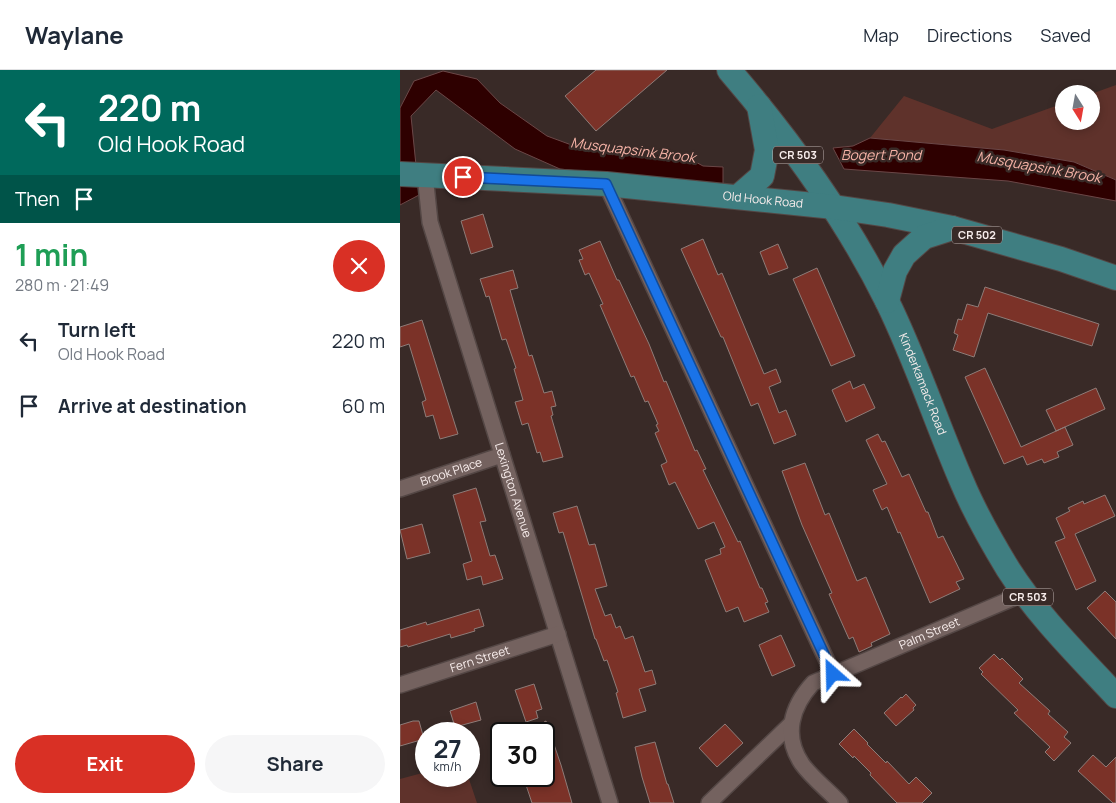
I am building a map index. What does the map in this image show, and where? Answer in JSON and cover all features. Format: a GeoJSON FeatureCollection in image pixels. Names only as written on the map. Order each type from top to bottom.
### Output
{"type":"FeatureCollection","features":[{"type":"Feature","properties":{"kind":"main road","name":"Kinderkamack Road"},"geometry":{"type":"LineString","coordinates":[[729,70],[793,148],[834,207],[887,301],[917,366],[962,483],[984,528],[1025,593],[1057,633],[1116,696]]}},
{"type":"Feature","properties":{"kind":"main road"},"geometry":{"type":"LineString","coordinates":[[739,196],[762,176],[767,150],[759,105]]}},
{"type":"Feature","properties":{"kind":"main road","name":"Old Hook Road"},"geometry":{"type":"LineString","coordinates":[[400,174],[606,184],[834,207],[888,215],[952,228],[1116,278]]}},
{"type":"Feature","properties":{"kind":"main road"},"geometry":{"type":"LineString","coordinates":[[887,301],[895,271],[904,255],[924,237],[952,228]]}},
{"type":"Feature","properties":{"kind":"street","name":"Lexington Avenue"},"geometry":{"type":"LineString","coordinates":[[425,175],[430,222],[610,803]]}},
{"type":"Feature","properties":{"kind":"street"},"geometry":{"type":"LineString","coordinates":[[606,184],[833,674]]}},
{"type":"Feature","properties":{"kind":"street","name":"Brook Place"},"geometry":{"type":"LineString","coordinates":[[400,489],[502,455]]}},
{"type":"Feature","properties":{"kind":"street","name":"Palm Street"},"geometry":{"type":"LineString","coordinates":[[791,724],[802,694],[812,683],[1025,593]]}},
{"type":"Feature","properties":{"kind":"street","name":"Fern Street"},"geometry":{"type":"LineString","coordinates":[[400,685],[558,634]]}},
{"type":"Feature","properties":{"kind":"street"},"geometry":{"type":"LineString","coordinates":[[709,803],[791,724]]}},
{"type":"Feature","properties":{"kind":"street"},"geometry":{"type":"LineString","coordinates":[[791,724],[795,750],[803,764],[840,803]]}},
{"type":"Feature","properties":{"kind":"shaded area"},"geometry":{"type":"Polygon","coordinates":[[[1116,85],[1116,180],[1074,162],[1004,150],[870,138],[904,96],[992,129],[1055,106],[1055,130],[1100,130],[1100,91],[1116,85]]]}},
{"type":"Feature","properties":{"kind":"shaded area"},"geometry":{"type":"Polygon","coordinates":[[[415,775],[415,787],[472,787],[477,803],[400,803],[400,779],[415,775]]]}},
{"type":"Feature","properties":{"kind":"water"},"geometry":{"type":"Polygon","coordinates":[[[443,71],[477,79],[500,103],[547,136],[577,147],[610,152],[683,155],[703,166],[723,167],[723,186],[560,169],[515,149],[436,90],[411,116],[419,195],[400,205],[400,108],[414,81],[443,71]]]}},
{"type":"Feature","properties":{"kind":"water","name":"Bogert Pond"},"geometry":{"type":"Polygon","coordinates":[[[870,138],[1004,150],[1074,162],[1116,180],[1116,201],[1008,181],[844,169],[833,148],[853,146],[870,138]]]}},
{"type":"Feature","properties":{"kind":"building"},"geometry":{"type":"Polygon","coordinates":[[[596,70],[667,70],[596,131],[565,96],[596,70]]]}},
{"type":"Feature","properties":{"kind":"building"},"geometry":{"type":"Polygon","coordinates":[[[483,214],[493,247],[471,254],[461,221],[483,214]]]}},
{"type":"Feature","properties":{"kind":"building"},"geometry":{"type":"Polygon","coordinates":[[[703,239],[718,275],[722,273],[764,374],[776,369],[781,382],[769,387],[779,413],[786,410],[796,435],[774,444],[758,403],[751,406],[723,337],[721,337],[681,249],[703,239]]]}},
{"type":"Feature","properties":{"kind":"building"},"geometry":{"type":"Polygon","coordinates":[[[600,241],[649,344],[664,382],[666,381],[695,451],[697,450],[706,469],[703,470],[738,542],[740,541],[760,588],[762,588],[768,602],[765,603],[769,612],[744,622],[738,607],[726,612],[705,560],[721,554],[720,549],[725,547],[714,522],[698,529],[675,482],[669,485],[661,465],[667,462],[655,433],[659,431],[656,425],[658,424],[648,401],[645,402],[634,376],[631,377],[600,305],[603,304],[589,273],[585,275],[579,260],[583,259],[579,250],[600,241]]]}},
{"type":"Feature","properties":{"kind":"building"},"geometry":{"type":"Polygon","coordinates":[[[778,244],[788,268],[769,275],[760,252],[778,244]]]}},
{"type":"Feature","properties":{"kind":"building"},"geometry":{"type":"Polygon","coordinates":[[[817,268],[855,356],[831,366],[793,279],[817,268]]]}},
{"type":"Feature","properties":{"kind":"building"},"geometry":{"type":"Polygon","coordinates":[[[513,270],[518,288],[510,290],[529,356],[532,355],[544,393],[552,391],[556,406],[551,407],[553,415],[551,416],[563,457],[543,462],[540,452],[537,453],[528,423],[522,425],[515,402],[523,400],[514,369],[516,368],[506,339],[502,340],[489,296],[486,297],[480,279],[513,270]]]}},
{"type":"Feature","properties":{"kind":"building"},"geometry":{"type":"Polygon","coordinates":[[[985,287],[1099,324],[1092,346],[988,313],[974,357],[953,350],[958,335],[954,333],[958,319],[962,320],[967,304],[978,307],[985,287]]]}},
{"type":"Feature","properties":{"kind":"building"},"geometry":{"type":"Polygon","coordinates":[[[422,320],[458,434],[440,439],[433,415],[426,417],[422,402],[426,400],[409,344],[400,347],[400,327],[422,320]]]}},
{"type":"Feature","properties":{"kind":"building"},"geometry":{"type":"Polygon","coordinates":[[[985,368],[1021,447],[1065,427],[1073,445],[1057,452],[1059,457],[1044,463],[1042,459],[1027,465],[1023,456],[1004,464],[965,377],[985,368]]]}},
{"type":"Feature","properties":{"kind":"building"},"geometry":{"type":"Polygon","coordinates":[[[850,381],[853,389],[864,384],[875,408],[846,422],[832,390],[850,381]]]}},
{"type":"Feature","properties":{"kind":"building"},"geometry":{"type":"Polygon","coordinates":[[[1096,388],[1105,409],[1056,431],[1046,410],[1096,388]]]}},
{"type":"Feature","properties":{"kind":"building"},"geometry":{"type":"Polygon","coordinates":[[[878,434],[882,442],[885,441],[902,477],[909,474],[926,512],[928,512],[938,538],[943,536],[964,579],[956,582],[960,589],[930,603],[900,532],[898,533],[887,507],[882,510],[873,490],[887,484],[866,440],[878,434]]]}},
{"type":"Feature","properties":{"kind":"building"},"geometry":{"type":"Polygon","coordinates":[[[805,463],[825,515],[829,513],[857,581],[866,577],[890,634],[871,643],[872,646],[859,652],[853,637],[849,639],[829,594],[832,593],[802,525],[782,471],[805,463]]]}},
{"type":"Feature","properties":{"kind":"building"},"geometry":{"type":"Polygon","coordinates":[[[476,488],[486,521],[480,522],[490,556],[495,555],[503,579],[483,585],[481,576],[467,580],[463,564],[472,561],[453,495],[476,488]]]}},
{"type":"Feature","properties":{"kind":"building"},"geometry":{"type":"Polygon","coordinates":[[[1105,495],[1115,516],[1075,534],[1096,581],[1076,590],[1055,542],[1065,538],[1056,518],[1070,511],[1068,508],[1083,501],[1084,504],[1105,495]]]}},
{"type":"Feature","properties":{"kind":"building"},"geometry":{"type":"Polygon","coordinates":[[[577,506],[589,545],[595,544],[607,586],[595,589],[605,616],[611,614],[616,628],[620,626],[625,639],[633,636],[645,672],[652,670],[656,684],[639,689],[646,711],[623,718],[616,693],[618,692],[607,660],[604,661],[595,639],[563,532],[559,533],[553,513],[577,506]]]}},
{"type":"Feature","properties":{"kind":"building"},"geometry":{"type":"Polygon","coordinates":[[[422,524],[430,553],[407,559],[400,530],[422,524]]]}},
{"type":"Feature","properties":{"kind":"building"},"geometry":{"type":"Polygon","coordinates":[[[1105,591],[1116,602],[1116,639],[1087,608],[1105,591]]]}},
{"type":"Feature","properties":{"kind":"building"},"geometry":{"type":"Polygon","coordinates":[[[479,609],[484,626],[474,629],[475,631],[451,638],[450,634],[408,647],[407,645],[400,647],[400,630],[426,622],[427,625],[479,609]]]}},
{"type":"Feature","properties":{"kind":"building"},"geometry":{"type":"Polygon","coordinates":[[[781,635],[795,666],[772,676],[759,645],[781,635]]]}},
{"type":"Feature","properties":{"kind":"building"},"geometry":{"type":"Polygon","coordinates":[[[994,654],[1000,660],[1002,658],[1023,679],[1019,683],[1050,711],[1048,714],[1068,732],[1064,737],[1071,743],[1054,761],[1045,752],[1050,747],[1014,713],[1018,710],[981,674],[983,672],[979,668],[994,654]]]}},
{"type":"Feature","properties":{"kind":"building"},"geometry":{"type":"Polygon","coordinates":[[[534,684],[542,709],[536,711],[538,718],[526,722],[515,690],[534,684]]]}},
{"type":"Feature","properties":{"kind":"building"},"geometry":{"type":"Polygon","coordinates":[[[906,694],[916,705],[913,708],[914,710],[896,726],[884,713],[906,694]]]}},
{"type":"Feature","properties":{"kind":"building"},"geometry":{"type":"Polygon","coordinates":[[[476,702],[481,720],[453,722],[450,711],[476,702]]]}},
{"type":"Feature","properties":{"kind":"building"},"geometry":{"type":"Polygon","coordinates":[[[419,721],[415,722],[415,742],[400,746],[400,725],[419,721]]]}},
{"type":"Feature","properties":{"kind":"building"},"geometry":{"type":"Polygon","coordinates":[[[725,724],[743,743],[717,767],[699,748],[725,724]]]}},
{"type":"Feature","properties":{"kind":"building"},"geometry":{"type":"Polygon","coordinates":[[[854,729],[909,784],[916,777],[932,793],[922,803],[897,803],[870,775],[871,773],[839,744],[854,729]]]}},
{"type":"Feature","properties":{"kind":"building"},"geometry":{"type":"Polygon","coordinates":[[[655,742],[674,803],[650,803],[635,747],[655,742]]]}},
{"type":"Feature","properties":{"kind":"building"},"geometry":{"type":"Polygon","coordinates":[[[555,747],[572,803],[532,803],[527,787],[555,787],[555,747]]]}},
{"type":"Feature","properties":{"kind":"building"},"geometry":{"type":"Polygon","coordinates":[[[1093,755],[1106,767],[1116,757],[1116,803],[1113,803],[1078,771],[1093,755]]]}},
{"type":"Feature","properties":{"kind":"route"},"geometry":{"type":"LineString","coordinates":[[463,177],[606,184],[833,674]]}},
{"type":"Feature","properties":{"kind":"water label","name":"Musquapsink Brook"},"geometry":{"type":"Point","coordinates":[633,150]}},
{"type":"Feature","properties":{"kind":"water label","name":"Musquapsink Brook"},"geometry":{"type":"Point","coordinates":[1039,167]}}]}
